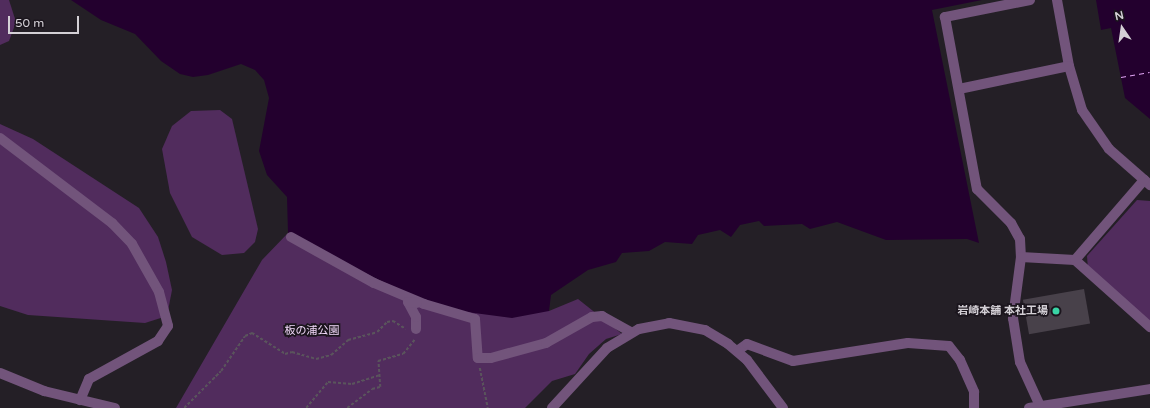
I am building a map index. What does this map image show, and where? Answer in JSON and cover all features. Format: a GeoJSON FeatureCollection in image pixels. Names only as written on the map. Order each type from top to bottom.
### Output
{"type":"FeatureCollection","features":[{"type":"Feature","properties":{"kind":"street"},"geometry":{"type":"LineString","coordinates":[[1030,0],[945,18],[977,189],[1011,223],[1020,239],[1021,257],[1013,318],[1020,362],[1041,407]]}},
{"type":"Feature","properties":{"kind":"street"},"geometry":{"type":"LineString","coordinates":[[1057,0],[1069,66],[1082,110],[1097,134],[1147,183],[1075,260]]}},
{"type":"Feature","properties":{"kind":"street"},"geometry":{"type":"LineString","coordinates":[[959,89],[1069,66]]}},
{"type":"Feature","properties":{"kind":"street"},"geometry":{"type":"LineString","coordinates":[[0,138],[112,224],[132,244],[159,292],[168,326],[158,341],[89,379],[80,400]]}},
{"type":"Feature","properties":{"kind":"street"},"geometry":{"type":"LineString","coordinates":[[291,237],[374,283],[424,304],[475,319],[478,358],[491,358],[546,343],[592,317],[602,316],[631,332]]}},
{"type":"Feature","properties":{"kind":"street"},"geometry":{"type":"LineString","coordinates":[[1021,257],[1075,260],[1150,327]]}},
{"type":"Feature","properties":{"kind":"street"},"geometry":{"type":"LineString","coordinates":[[416,329],[416,317],[408,302],[424,304]]}},
{"type":"Feature","properties":{"kind":"street"},"geometry":{"type":"LineString","coordinates":[[552,408],[607,348],[631,332],[652,325],[688,326],[705,330],[737,351],[783,408]]}},
{"type":"Feature","properties":{"kind":"street"},"geometry":{"type":"LineString","coordinates":[[737,351],[747,344],[793,361],[908,342],[949,346],[960,360],[974,392],[974,408]]}},
{"type":"Feature","properties":{"kind":"street"},"geometry":{"type":"LineString","coordinates":[[0,372],[12,380],[80,400],[115,408]]}},
{"type":"Feature","properties":{"kind":"street"},"geometry":{"type":"LineString","coordinates":[[1030,408],[1150,389]]}},
{"type":"Feature","properties":{"kind":"path"},"geometry":{"type":"LineString","coordinates":[[184,408],[221,371],[245,336],[252,333],[285,354],[292,352],[316,359],[331,355],[348,340],[377,332],[387,322],[393,321],[410,331],[416,329],[415,339],[403,354],[378,361],[380,387],[372,389],[346,408]]}},
{"type":"Feature","properties":{"kind":"path"},"geometry":{"type":"LineString","coordinates":[[478,358],[488,408]]}},
{"type":"Feature","properties":{"kind":"path"},"geometry":{"type":"LineString","coordinates":[[306,408],[328,382],[352,384],[379,375]]}},
{"type":"Feature","properties":{"kind":"green space"},"geometry":{"type":"Polygon","coordinates":[[[0,0],[9,0],[16,22],[9,41],[0,45],[0,0]]]}},
{"type":"Feature","properties":{"kind":"green space"},"geometry":{"type":"Polygon","coordinates":[[[220,110],[232,119],[258,229],[255,242],[244,253],[222,255],[192,237],[170,193],[162,149],[172,126],[191,111],[220,110]]]}},
{"type":"Feature","properties":{"kind":"green space"},"geometry":{"type":"Polygon","coordinates":[[[0,124],[33,139],[139,208],[158,237],[166,262],[172,290],[167,316],[145,323],[28,315],[0,306],[0,124]]]}},
{"type":"Feature","properties":{"kind":"green space"},"geometry":{"type":"Polygon","coordinates":[[[1137,200],[1150,201],[1150,321],[1088,269],[1087,256],[1137,200]]]}},
{"type":"Feature","properties":{"kind":"green space","name":"板の浦公園"},"geometry":{"type":"Polygon","coordinates":[[[288,233],[307,245],[384,282],[549,311],[578,299],[622,334],[606,339],[589,354],[575,374],[552,381],[525,408],[176,408],[262,260],[288,233]]]}},
{"type":"Feature","properties":{"kind":"shaded area"},"geometry":{"type":"Polygon","coordinates":[[[71,0],[982,0],[932,10],[979,243],[967,239],[886,240],[837,222],[810,229],[802,224],[764,226],[759,221],[740,225],[731,237],[720,230],[698,235],[692,244],[665,242],[649,251],[622,253],[616,262],[588,270],[551,295],[549,311],[512,318],[459,311],[415,297],[307,245],[288,233],[287,197],[267,175],[259,151],[269,98],[264,80],[255,70],[241,64],[208,75],[193,77],[180,74],[161,61],[135,34],[101,20],[71,0]]]}},
{"type":"Feature","properties":{"kind":"shaded area"},"geometry":{"type":"Polygon","coordinates":[[[1096,0],[1150,0],[1150,119],[1125,98],[1111,28],[1101,30],[1096,0]]]}},
{"type":"Feature","properties":{"kind":"building","name":"岩崎本舗 本社工場"},"geometry":{"type":"Polygon","coordinates":[[[1084,289],[1090,323],[1029,334],[1023,300],[1084,289]]]}},
{"type":"Feature","properties":{"kind":"ferry route"},"geometry":{"type":"LineString","coordinates":[[1121,77],[1150,72]]}},
{"type":"Feature","properties":{"kind":"place","name":"岩崎本舗 本社工場"},"geometry":{"type":"Point","coordinates":[1056,311]}}]}
